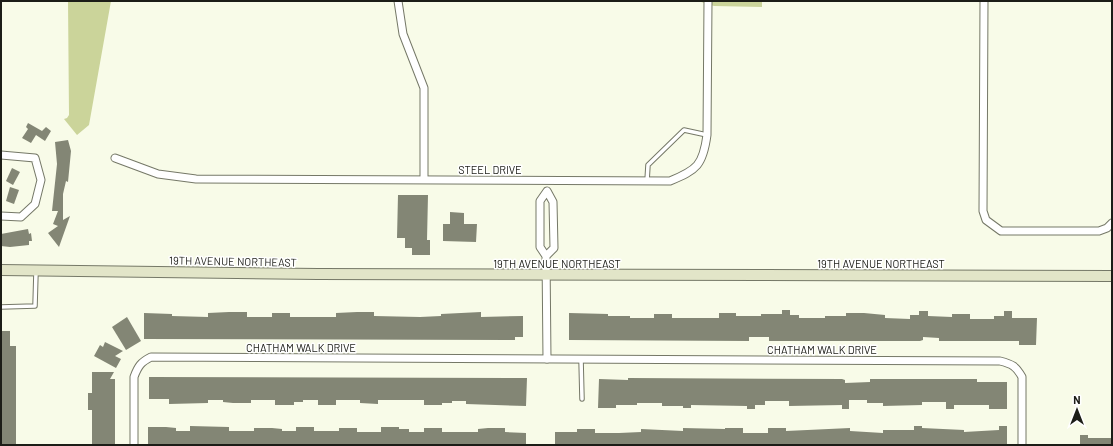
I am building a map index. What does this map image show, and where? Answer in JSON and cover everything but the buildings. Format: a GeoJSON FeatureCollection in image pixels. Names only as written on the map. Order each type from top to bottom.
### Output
{"type":"FeatureCollection","features":[{"type":"Feature","properties":{"kind":"street"},"geometry":{"type":"LineString","coordinates":[[398,1],[402,34],[424,88],[424,179]]}},
{"type":"Feature","properties":{"kind":"street","name":"STEEL DRIVE"},"geometry":{"type":"LineString","coordinates":[[114,158],[158,174],[196,179],[670,181],[695,168],[704,156],[707,135],[708,1]]}},
{"type":"Feature","properties":{"kind":"street"},"geometry":{"type":"LineString","coordinates":[[984,1],[983,211],[986,220],[993,227],[1001,231],[1099,231],[1107,228],[1112,223]]}},
{"type":"Feature","properties":{"kind":"street"},"geometry":{"type":"LineString","coordinates":[[1,156],[35,158],[41,180],[35,204],[21,217],[1,216]]}},
{"type":"Feature","properties":{"kind":"street"},"geometry":{"type":"LineString","coordinates":[[547,180],[546,191],[540,201],[540,247],[546,256],[547,358]]}},
{"type":"Feature","properties":{"kind":"street"},"geometry":{"type":"LineString","coordinates":[[546,191],[553,202],[554,248],[546,256]]}},
{"type":"Feature","properties":{"kind":"street","name":"19TH AVENUE NORTHEAST"},"geometry":{"type":"LineString","coordinates":[[1,270],[546,275],[1112,276]]}},
{"type":"Feature","properties":{"kind":"street","name":"CHATHAM WALK DRIVE"},"geometry":{"type":"LineString","coordinates":[[134,445],[134,377],[137,367],[151,357],[1000,361],[1011,363],[1017,368],[1022,377],[1022,445]]}},
{"type":"Feature","properties":{"kind":"lane"},"geometry":{"type":"LineString","coordinates":[[647,181],[648,165],[684,130],[707,135]]}},
{"type":"Feature","properties":{"kind":"lane"},"geometry":{"type":"LineString","coordinates":[[1,307],[35,306],[36,271]]}},
{"type":"Feature","properties":{"kind":"lane"},"geometry":{"type":"LineString","coordinates":[[581,359],[582,400]]}},
{"type":"Feature","properties":{"kind":"green space"},"geometry":{"type":"Polygon","coordinates":[[[68,1],[111,1],[89,125],[77,135],[64,119],[69,115],[68,1]]]}},
{"type":"Feature","properties":{"kind":"green space"},"geometry":{"type":"Polygon","coordinates":[[[698,1],[762,1],[762,7],[714,6],[698,1]]]}}]}
